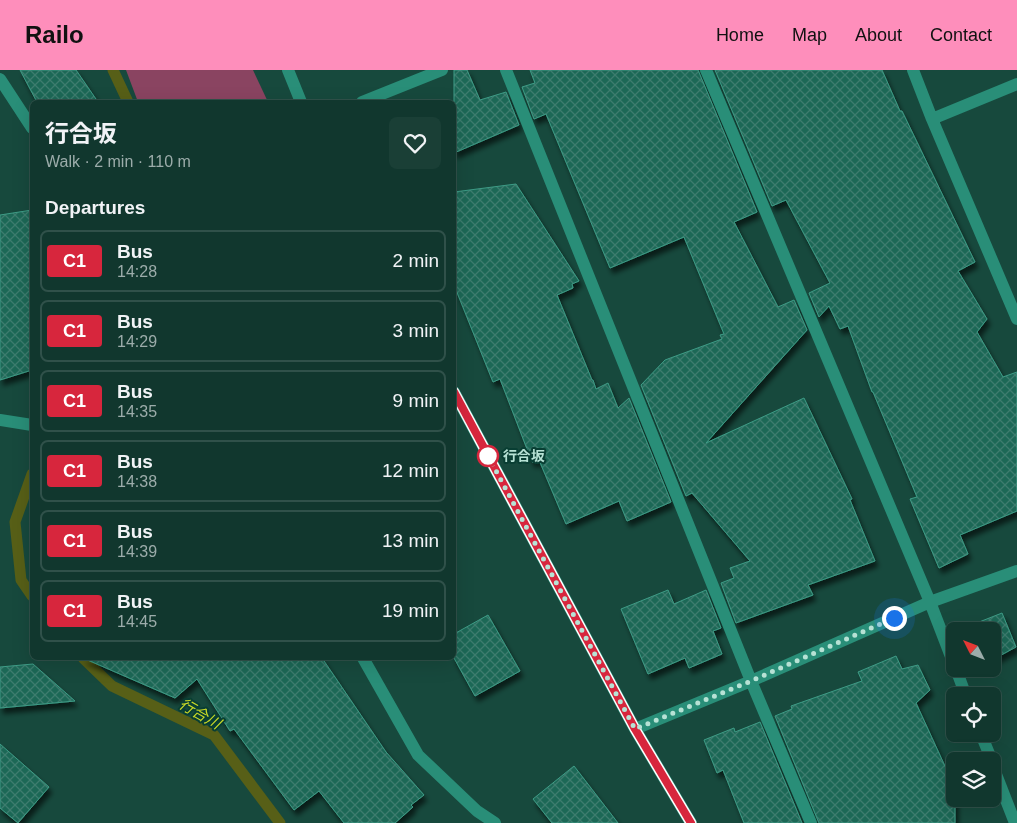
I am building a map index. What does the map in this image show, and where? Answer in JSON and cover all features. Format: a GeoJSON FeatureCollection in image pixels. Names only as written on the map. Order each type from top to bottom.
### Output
{"type":"FeatureCollection","features":[{"type":"Feature","properties":{"kind":"street"},"geometry":{"type":"LineString","coordinates":[[288,70],[300,100]]}},
{"type":"Feature","properties":{"kind":"street"},"geometry":{"type":"LineString","coordinates":[[367,100],[442,70]]}},
{"type":"Feature","properties":{"kind":"street"},"geometry":{"type":"LineString","coordinates":[[506,70],[751,681],[811,823]]}},
{"type":"Feature","properties":{"kind":"street"},"geometry":{"type":"LineString","coordinates":[[706,70],[930,602],[946,644]]}},
{"type":"Feature","properties":{"kind":"street"},"geometry":{"type":"LineString","coordinates":[[913,70],[1017,319]]}},
{"type":"Feature","properties":{"kind":"street"},"geometry":{"type":"LineString","coordinates":[[0,79],[30,125]]}},
{"type":"Feature","properties":{"kind":"street"},"geometry":{"type":"LineString","coordinates":[[932,119],[1017,84]]}},
{"type":"Feature","properties":{"kind":"street"},"geometry":{"type":"LineString","coordinates":[[456,396],[635,729],[690,823]]}},
{"type":"Feature","properties":{"kind":"street"},"geometry":{"type":"LineString","coordinates":[[0,420],[30,426]]}},
{"type":"Feature","properties":{"kind":"street"},"geometry":{"type":"LineString","coordinates":[[635,729],[751,681],[930,602],[1017,571]]}},
{"type":"Feature","properties":{"kind":"street"},"geometry":{"type":"LineString","coordinates":[[364,660],[418,755],[478,811],[495,823]]}},
{"type":"Feature","properties":{"kind":"street"},"geometry":{"type":"LineString","coordinates":[[1001,786],[1015,823]]}},
{"type":"Feature","properties":{"kind":"shaded area"},"geometry":{"type":"Polygon","coordinates":[[[126,70],[253,70],[267,100],[137,100],[126,70]]]}},
{"type":"Feature","properties":{"kind":"building"},"geometry":{"type":"Polygon","coordinates":[[[20,70],[76,70],[97,100],[36,100],[20,70]]]}},
{"type":"Feature","properties":{"kind":"building"},"geometry":{"type":"Polygon","coordinates":[[[454,70],[467,70],[480,100],[506,92],[519,125],[456,152],[456,100],[454,100],[454,70]]]}},
{"type":"Feature","properties":{"kind":"building"},"geometry":{"type":"Polygon","coordinates":[[[530,70],[698,70],[757,212],[734,222],[778,307],[794,300],[807,330],[706,443],[804,398],[852,499],[850,500],[875,561],[808,585],[813,595],[736,623],[721,583],[734,578],[730,568],[750,561],[692,493],[686,496],[641,385],[665,360],[722,339],[720,335],[724,334],[684,237],[610,268],[546,114],[534,119],[522,87],[535,83],[530,70]]]}},
{"type":"Feature","properties":{"kind":"building"},"geometry":{"type":"Polygon","coordinates":[[[715,70],[882,70],[900,111],[902,111],[975,262],[958,271],[987,319],[977,332],[1003,377],[1017,372],[1017,511],[960,535],[968,554],[939,568],[910,499],[917,497],[872,392],[848,326],[840,329],[829,306],[819,317],[809,293],[830,283],[786,200],[772,206],[715,70]]]}},
{"type":"Feature","properties":{"kind":"building"},"geometry":{"type":"Polygon","coordinates":[[[516,184],[579,281],[572,284],[573,288],[557,295],[596,389],[608,383],[618,408],[629,398],[671,502],[627,521],[619,501],[566,524],[539,460],[532,462],[500,379],[493,382],[456,290],[456,192],[516,184]]]}},
{"type":"Feature","properties":{"kind":"building"},"geometry":{"type":"Polygon","coordinates":[[[30,210],[30,371],[0,380],[0,215],[30,210]]]}},
{"type":"Feature","properties":{"kind":"building"},"geometry":{"type":"Polygon","coordinates":[[[668,590],[674,604],[706,590],[721,628],[713,631],[722,654],[689,668],[685,658],[648,674],[621,609],[668,590]]]}},
{"type":"Feature","properties":{"kind":"building"},"geometry":{"type":"Polygon","coordinates":[[[1002,613],[1016,647],[1001,655],[1001,622],[979,622],[1002,613]]]}},
{"type":"Feature","properties":{"kind":"building"},"geometry":{"type":"Polygon","coordinates":[[[488,615],[520,671],[475,696],[455,660],[456,633],[488,615]]]}},
{"type":"Feature","properties":{"kind":"building"},"geometry":{"type":"Polygon","coordinates":[[[896,656],[902,669],[918,665],[930,690],[916,703],[946,768],[946,807],[955,807],[955,823],[819,823],[775,716],[792,709],[791,706],[862,681],[858,672],[896,656]]]}},
{"type":"Feature","properties":{"kind":"building"},"geometry":{"type":"Polygon","coordinates":[[[88,660],[323,660],[386,752],[424,795],[411,805],[413,807],[395,823],[344,823],[319,791],[294,810],[234,729],[230,731],[197,679],[175,698],[88,660]]]}},
{"type":"Feature","properties":{"kind":"building"},"geometry":{"type":"Polygon","coordinates":[[[33,664],[75,701],[0,708],[0,667],[33,664]]]}},
{"type":"Feature","properties":{"kind":"building"},"geometry":{"type":"Polygon","coordinates":[[[760,722],[802,823],[744,823],[723,770],[717,773],[704,740],[734,728],[735,732],[760,722]]]}},
{"type":"Feature","properties":{"kind":"building"},"geometry":{"type":"Polygon","coordinates":[[[0,744],[49,787],[18,823],[0,808],[0,744]]]}},
{"type":"Feature","properties":{"kind":"building"},"geometry":{"type":"Polygon","coordinates":[[[574,766],[618,823],[552,823],[533,799],[574,766]]]}},
{"type":"Feature","properties":{"kind":"waterway","name":"行合川"},"geometry":{"type":"LineString","coordinates":[[113,70],[127,100]]}},
{"type":"Feature","properties":{"kind":"waterway","name":"行合川"},"geometry":{"type":"LineString","coordinates":[[30,480],[15,522],[21,580],[30,593]]}},
{"type":"Feature","properties":{"kind":"waterway","name":"行合川"},"geometry":{"type":"LineString","coordinates":[[85,660],[112,686],[214,735],[280,823]]}},
{"type":"Feature","properties":{"kind":"bus line","name":"C1"},"geometry":{"type":"LineString","coordinates":[[456,396],[635,729],[691,823]]}},
{"type":"Feature","properties":{"kind":"place","name":"行合坂"},"geometry":{"type":"Point","coordinates":[488,456]}},
{"type":"Feature","properties":{"kind":"route"},"geometry":{"type":"LineString","coordinates":[[488,456],[635,729],[751,681],[894,618]]}}]}
